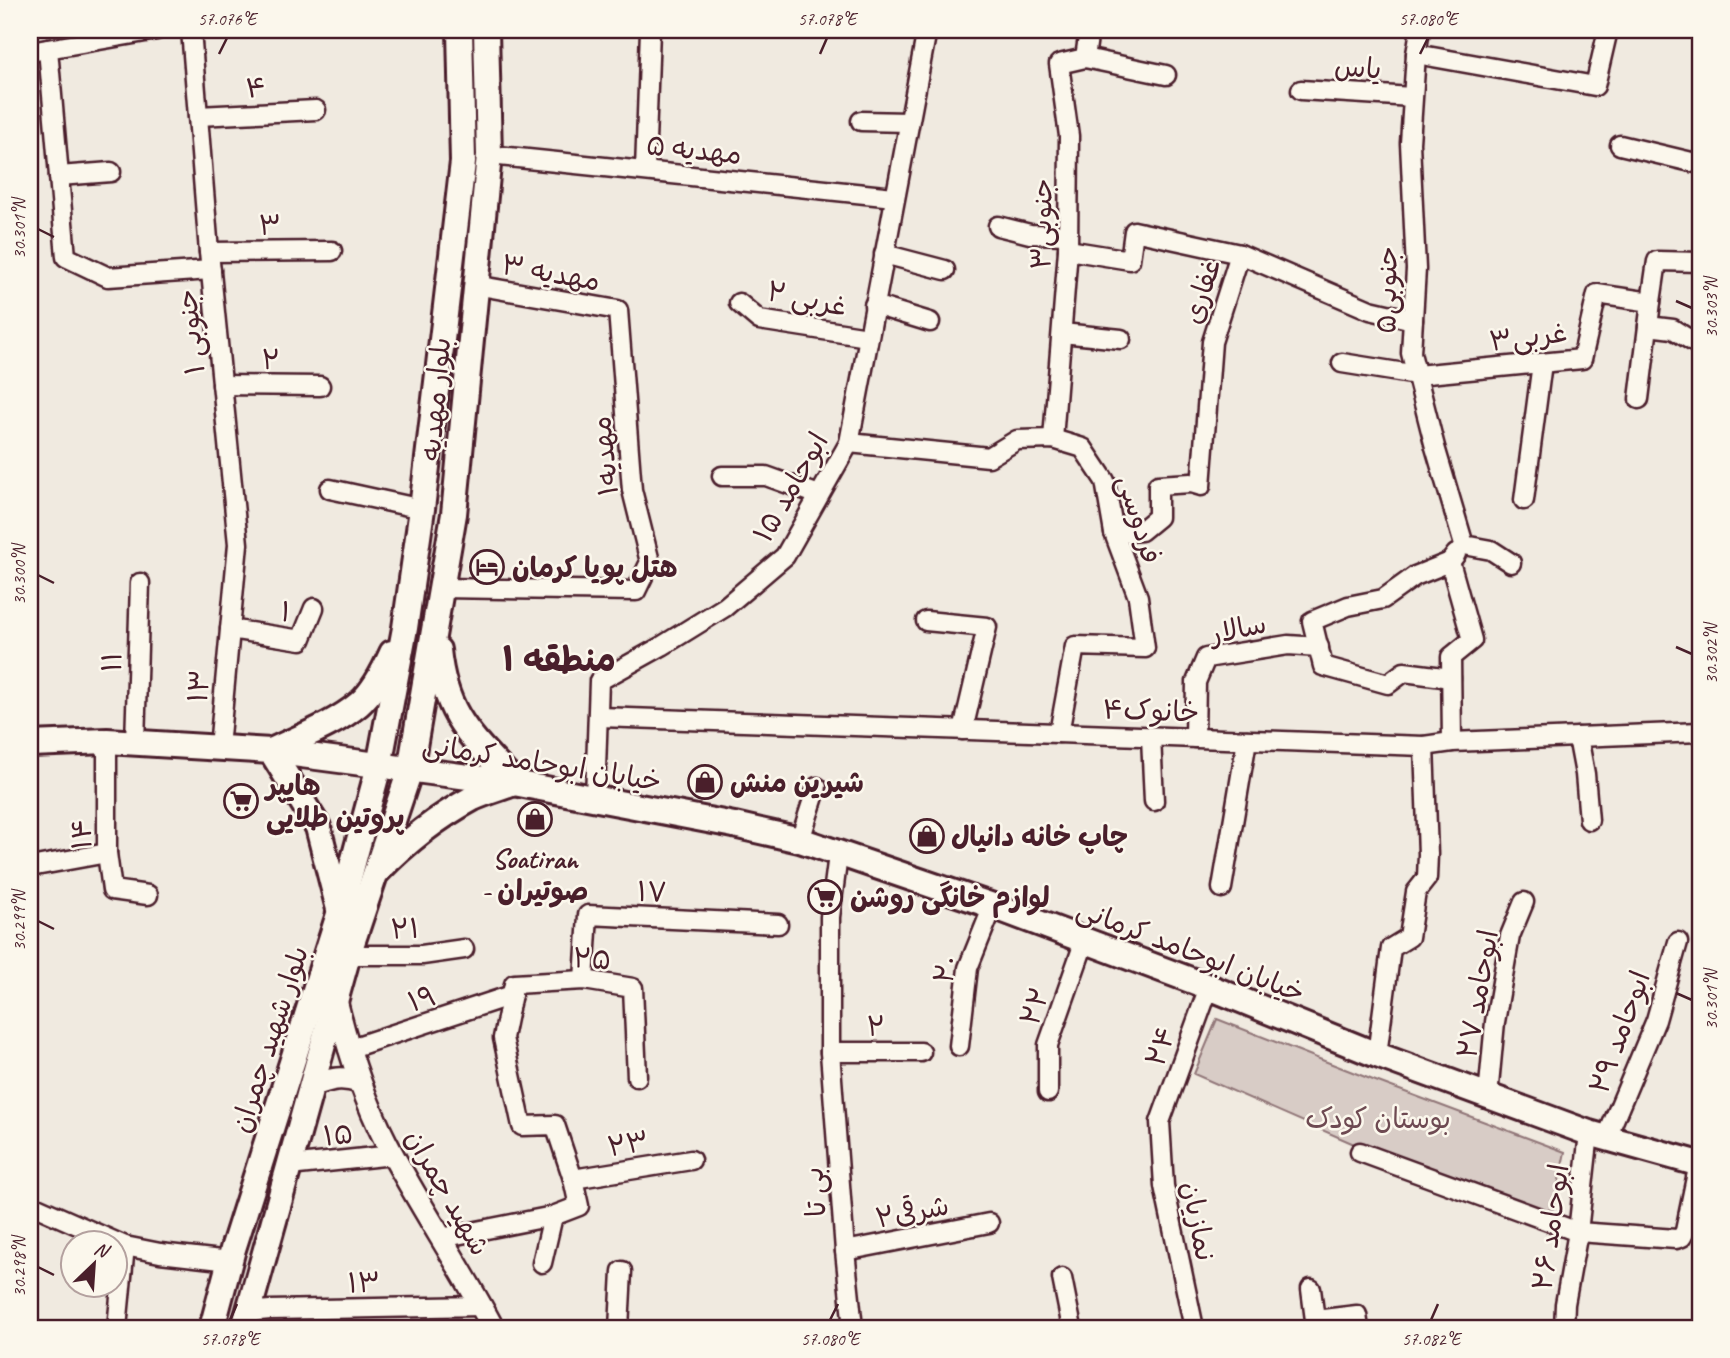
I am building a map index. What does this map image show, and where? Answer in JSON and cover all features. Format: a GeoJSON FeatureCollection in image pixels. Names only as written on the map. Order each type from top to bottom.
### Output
{"type":"FeatureCollection","features":[{"type":"Feature","properties":{"kind":"main road","name":"بلوار مهدیه"},"geometry":{"type":"LineString","coordinates":[[379,766],[405,628],[422,509],[463,162],[460,30]]}},
{"type":"Feature","properties":{"kind":"main road","name":"بلوار مهدیه"},"geometry":{"type":"LineString","coordinates":[[410,770],[454,514],[489,155],[486,30]]}},
{"type":"Feature","properties":{"kind":"main road"},"geometry":{"type":"LineString","coordinates":[[422,509],[454,514]]}},
{"type":"Feature","properties":{"kind":"main road"},"geometry":{"type":"LineString","coordinates":[[374,874],[406,843],[447,815],[474,798],[514,783],[468,734],[453,712],[441,674],[436,625]]}},
{"type":"Feature","properties":{"kind":"main road"},"geometry":{"type":"LineString","coordinates":[[340,911],[318,827],[271,751],[333,721],[360,703],[382,675],[405,628]]}},
{"type":"Feature","properties":{"kind":"main road","name":"خیابان ابوحامد کرمانی"},"geometry":{"type":"LineString","coordinates":[[30,744],[107,741],[271,751],[514,783],[800,840],[1085,940],[1377,1055],[1598,1136],[1700,1163]]}},
{"type":"Feature","properties":{"kind":"main road","name":"بلوار شهید چمران"},"geometry":{"type":"LineString","coordinates":[[212,1328],[230,1261],[340,911],[379,766]]}},
{"type":"Feature","properties":{"kind":"main road","name":"بلوار شهید چمران"},"geometry":{"type":"LineString","coordinates":[[246,1320],[348,955],[410,770]]}},
{"type":"Feature","properties":{"kind":"street"},"geometry":{"type":"LineString","coordinates":[[30,52],[157,30]]}},
{"type":"Feature","properties":{"kind":"street","name":"۱ جنوبی"},"geometry":{"type":"LineString","coordinates":[[191,30],[210,261],[238,544],[230,629]]}},
{"type":"Feature","properties":{"kind":"street"},"geometry":{"type":"LineString","coordinates":[[645,170],[650,30]]}},
{"type":"Feature","properties":{"kind":"street","name":"ابوحامد ۱۵"},"geometry":{"type":"LineString","coordinates":[[595,798],[600,717],[599,681],[725,607],[785,556],[849,443],[928,30]]}},
{"type":"Feature","properties":{"kind":"street"},"geometry":{"type":"LineString","coordinates":[[1089,30],[1084,58],[1166,75]]}},
{"type":"Feature","properties":{"kind":"street","name":"جنوبی۵"},"geometry":{"type":"LineString","coordinates":[[1420,30],[1412,96],[1410,143],[1416,269],[1411,353],[1464,545]]}},
{"type":"Feature","properties":{"kind":"street"},"geometry":{"type":"LineString","coordinates":[[1416,54],[1595,86],[1608,30]]}},
{"type":"Feature","properties":{"kind":"street"},"geometry":{"type":"LineString","coordinates":[[48,49],[66,257],[108,277],[210,261]]}},
{"type":"Feature","properties":{"kind":"street","name":"جنوبی۳"},"geometry":{"type":"LineString","coordinates":[[1053,439],[1067,243],[1069,136],[1059,64],[1084,58]]}},
{"type":"Feature","properties":{"kind":"street","name":"یاس"},"geometry":{"type":"LineString","coordinates":[[1301,90],[1412,96]]}},
{"type":"Feature","properties":{"kind":"street","name":"۴"},"geometry":{"type":"LineString","coordinates":[[198,116],[316,110]]}},
{"type":"Feature","properties":{"kind":"street"},"geometry":{"type":"LineString","coordinates":[[862,121],[909,122]]}},
{"type":"Feature","properties":{"kind":"street"},"geometry":{"type":"LineString","coordinates":[[1620,145],[1700,164]]}},
{"type":"Feature","properties":{"kind":"street","name":"مهدیه ۵"},"geometry":{"type":"LineString","coordinates":[[489,155],[894,197]]}},
{"type":"Feature","properties":{"kind":"street"},"geometry":{"type":"LineString","coordinates":[[59,176],[111,173]]}},
{"type":"Feature","properties":{"kind":"street"},"geometry":{"type":"LineString","coordinates":[[998,226],[1130,260],[1134,231],[1240,254]]}},
{"type":"Feature","properties":{"kind":"street","name":"۳"},"geometry":{"type":"LineString","coordinates":[[210,261],[332,251]]}},
{"type":"Feature","properties":{"kind":"street"},"geometry":{"type":"LineString","coordinates":[[884,254],[945,270]]}},
{"type":"Feature","properties":{"kind":"street","name":"غفاری"},"geometry":{"type":"LineString","coordinates":[[1114,533],[1141,531],[1158,517],[1158,485],[1191,483],[1201,486],[1212,342],[1240,254],[1370,310],[1413,320]]}},
{"type":"Feature","properties":{"kind":"street"},"geometry":{"type":"LineString","coordinates":[[1639,398],[1657,261],[1700,262]]}},
{"type":"Feature","properties":{"kind":"street","name":"مهدیه ۳"},"geometry":{"type":"LineString","coordinates":[[475,285],[618,310]]}},
{"type":"Feature","properties":{"kind":"street","name":"غربی۳"},"geometry":{"type":"LineString","coordinates":[[1342,363],[1417,375],[1582,359],[1597,294],[1651,302]]}},
{"type":"Feature","properties":{"kind":"street","name":"۲ غربی"},"geometry":{"type":"LineString","coordinates":[[739,303],[759,320],[869,337]]}},
{"type":"Feature","properties":{"kind":"street"},"geometry":{"type":"LineString","coordinates":[[874,305],[930,322]]}},
{"type":"Feature","properties":{"kind":"street","name":"مهدیه۱"},"geometry":{"type":"LineString","coordinates":[[442,588],[636,591],[650,562],[632,490],[618,310]]}},
{"type":"Feature","properties":{"kind":"street"},"geometry":{"type":"LineString","coordinates":[[1648,326],[1673,329],[1700,346]]}},
{"type":"Feature","properties":{"kind":"street"},"geometry":{"type":"LineString","coordinates":[[1062,333],[1121,339]]}},
{"type":"Feature","properties":{"kind":"street"},"geometry":{"type":"LineString","coordinates":[[1524,500],[1542,363]]}},
{"type":"Feature","properties":{"kind":"street","name":"۲"},"geometry":{"type":"LineString","coordinates":[[222,385],[320,386]]}},
{"type":"Feature","properties":{"kind":"street","name":"فردوسی"},"geometry":{"type":"LineString","coordinates":[[849,443],[989,457],[1017,440],[1053,439],[1083,448],[1105,481],[1114,533],[1138,597],[1144,648],[1074,646],[1059,733]]}},
{"type":"Feature","properties":{"kind":"street"},"geometry":{"type":"LineString","coordinates":[[722,476],[766,476],[819,495]]}},
{"type":"Feature","properties":{"kind":"street"},"geometry":{"type":"LineString","coordinates":[[330,489],[422,509]]}},
{"type":"Feature","properties":{"kind":"street"},"geometry":{"type":"LineString","coordinates":[[1451,678],[1404,672],[1388,684],[1323,666],[1312,621],[1348,606],[1383,599],[1415,576],[1450,562],[1464,545],[1491,550],[1511,563]]}},
{"type":"Feature","properties":{"kind":"street"},"geometry":{"type":"LineString","coordinates":[[1450,562],[1472,640],[1451,657],[1452,742]]}},
{"type":"Feature","properties":{"kind":"street","name":"۱۱"},"geometry":{"type":"LineString","coordinates":[[135,742],[140,583]]}},
{"type":"Feature","properties":{"kind":"street","name":"۱"},"geometry":{"type":"LineString","coordinates":[[230,629],[301,640],[314,608]]}},
{"type":"Feature","properties":{"kind":"street"},"geometry":{"type":"LineString","coordinates":[[926,621],[987,627],[963,730]]}},
{"type":"Feature","properties":{"kind":"street","name":"۱۳"},"geometry":{"type":"LineString","coordinates":[[219,747],[230,629]]}},
{"type":"Feature","properties":{"kind":"street","name":"سالار"},"geometry":{"type":"LineString","coordinates":[[1195,738],[1196,682],[1206,658],[1288,645],[1319,648]]}},
{"type":"Feature","properties":{"kind":"street","name":"خانوک۴"},"geometry":{"type":"LineString","coordinates":[[600,717],[1424,746],[1452,742],[1700,732]]}},
{"type":"Feature","properties":{"kind":"street"},"geometry":{"type":"LineString","coordinates":[[1151,737],[1154,801]]}},
{"type":"Feature","properties":{"kind":"street"},"geometry":{"type":"LineString","coordinates":[[1578,737],[1589,820]]}},
{"type":"Feature","properties":{"kind":"street"},"geometry":{"type":"LineString","coordinates":[[1222,888],[1247,740]]}},
{"type":"Feature","properties":{"kind":"street","name":"۱۴"},"geometry":{"type":"LineString","coordinates":[[107,741],[107,853],[112,890],[148,895]]}},
{"type":"Feature","properties":{"kind":"street"},"geometry":{"type":"LineString","coordinates":[[1377,1055],[1391,948],[1409,937],[1416,892],[1427,878],[1424,746]]}},
{"type":"Feature","properties":{"kind":"street"},"geometry":{"type":"LineString","coordinates":[[800,840],[817,787]]}},
{"type":"Feature","properties":{"kind":"street"},"geometry":{"type":"LineString","coordinates":[[30,867],[107,853]]}},
{"type":"Feature","properties":{"kind":"street","name":"بی تا"},"geometry":{"type":"LineString","coordinates":[[838,855],[830,917],[830,1052],[853,1328]]}},
{"type":"Feature","properties":{"kind":"street","name":"ابوحامد ۲۷"},"geometry":{"type":"LineString","coordinates":[[1488,1096],[1495,1022],[1510,936],[1524,902]]}},
{"type":"Feature","properties":{"kind":"street","name":"۲۰"},"geometry":{"type":"LineString","coordinates":[[959,1046],[968,968],[993,906]]}},
{"type":"Feature","properties":{"kind":"street","name":"۱۷"},"geometry":{"type":"LineString","coordinates":[[584,980],[588,915],[778,924]]}},
{"type":"Feature","properties":{"kind":"street","name":"۲۲"},"geometry":{"type":"LineString","coordinates":[[1048,1092],[1048,1045],[1085,940]]}},
{"type":"Feature","properties":{"kind":"street","name":"ابوحامد ۲۹"},"geometry":{"type":"LineString","coordinates":[[1598,1136],[1656,1020],[1678,942]]}},
{"type":"Feature","properties":{"kind":"street","name":"۲۱"},"geometry":{"type":"LineString","coordinates":[[348,955],[422,955],[464,949]]}},
{"type":"Feature","properties":{"kind":"street","name":"۲۵"},"geometry":{"type":"LineString","coordinates":[[512,995],[514,984],[584,980],[633,988],[637,1077]]}},
{"type":"Feature","properties":{"kind":"street","name":"۲۴"},"geometry":{"type":"LineString","coordinates":[[1160,1122],[1209,987]]}},
{"type":"Feature","properties":{"kind":"street"},"geometry":{"type":"LineString","coordinates":[[441,1238],[553,1216],[579,1206],[555,1125],[522,1126],[503,1038],[512,995]]}},
{"type":"Feature","properties":{"kind":"street","name":"۱۹"},"geometry":{"type":"LineString","coordinates":[[348,1049],[512,995]]}},
{"type":"Feature","properties":{"kind":"street","name":"شهید چمران"},"geometry":{"type":"LineString","coordinates":[[335,1000],[359,1082],[393,1155],[493,1328]]}},
{"type":"Feature","properties":{"kind":"street","name":"۲"},"geometry":{"type":"LineString","coordinates":[[830,1052],[921,1052]]}},
{"type":"Feature","properties":{"kind":"street"},"geometry":{"type":"LineString","coordinates":[[312,1086],[343,1077],[359,1082]]}},
{"type":"Feature","properties":{"kind":"street","name":"نمازیان"},"geometry":{"type":"LineString","coordinates":[[1160,1122],[1164,1186],[1194,1328]]}},
{"type":"Feature","properties":{"kind":"street","name":"ابوحامد ۲۶"},"geometry":{"type":"LineString","coordinates":[[1564,1328],[1565,1304],[1598,1136]]}},
{"type":"Feature","properties":{"kind":"street"},"geometry":{"type":"LineString","coordinates":[[1360,1152],[1578,1232],[1676,1239],[1682,1237],[1700,1163]]}},
{"type":"Feature","properties":{"kind":"street","name":"۱۵"},"geometry":{"type":"LineString","coordinates":[[289,1166],[393,1155]]}},
{"type":"Feature","properties":{"kind":"street","name":"۲۳"},"geometry":{"type":"LineString","coordinates":[[573,1179],[691,1160]]}},
{"type":"Feature","properties":{"kind":"street"},"geometry":{"type":"LineString","coordinates":[[30,1204],[84,1228]]}},
{"type":"Feature","properties":{"kind":"street"},"geometry":{"type":"LineString","coordinates":[[542,1263],[553,1216]]}},
{"type":"Feature","properties":{"kind":"street","name":"شرقی۲"},"geometry":{"type":"LineString","coordinates":[[845,1251],[989,1223]]}},
{"type":"Feature","properties":{"kind":"street"},"geometry":{"type":"LineString","coordinates":[[130,1247],[230,1261]]}},
{"type":"Feature","properties":{"kind":"street"},"geometry":{"type":"LineString","coordinates":[[619,1328],[622,1271]]}},
{"type":"Feature","properties":{"kind":"street"},"geometry":{"type":"LineString","coordinates":[[1062,1278],[1072,1328]]}},
{"type":"Feature","properties":{"kind":"street"},"geometry":{"type":"LineString","coordinates":[[1311,1289],[1315,1321],[1357,1314],[1359,1328]]}},
{"type":"Feature","properties":{"kind":"street"},"geometry":{"type":"LineString","coordinates":[[117,1328],[120,1298]]}},
{"type":"Feature","properties":{"kind":"street","name":"۱۳"},"geometry":{"type":"LineString","coordinates":[[246,1320],[270,1310],[481,1306]]}},
{"type":"Feature","properties":{"kind":"green space","name":"بوستان کودک"},"geometry":{"type":"Polygon","coordinates":[[[1217,1019],[1565,1152],[1552,1214],[1361,1147],[1194,1074],[1217,1019]]]}},
{"type":"Feature","properties":{"kind":"place","name":"هتل پویا کرمان"},"geometry":{"type":"Point","coordinates":[487,567]}},
{"type":"Feature","properties":{"kind":"place","name":"شیرین منش"},"geometry":{"type":"Point","coordinates":[705,782]}},
{"type":"Feature","properties":{"kind":"place","name":"هایپر پروتین طلایی"},"geometry":{"type":"Point","coordinates":[241,801]}},
{"type":"Feature","properties":{"kind":"place","name":"Soatiran - صوتیران"},"geometry":{"type":"Point","coordinates":[535,819]}},
{"type":"Feature","properties":{"kind":"place","name":"چاپ خانه دانیال"},"geometry":{"type":"Point","coordinates":[927,836]}},
{"type":"Feature","properties":{"kind":"place","name":"لوازم خانگی روشن"},"geometry":{"type":"Point","coordinates":[825,897]}},
{"type":"Feature","properties":{"kind":"district","name":"منطقه ۱"},"geometry":{"type":"Point","coordinates":[559,659]}}]}
